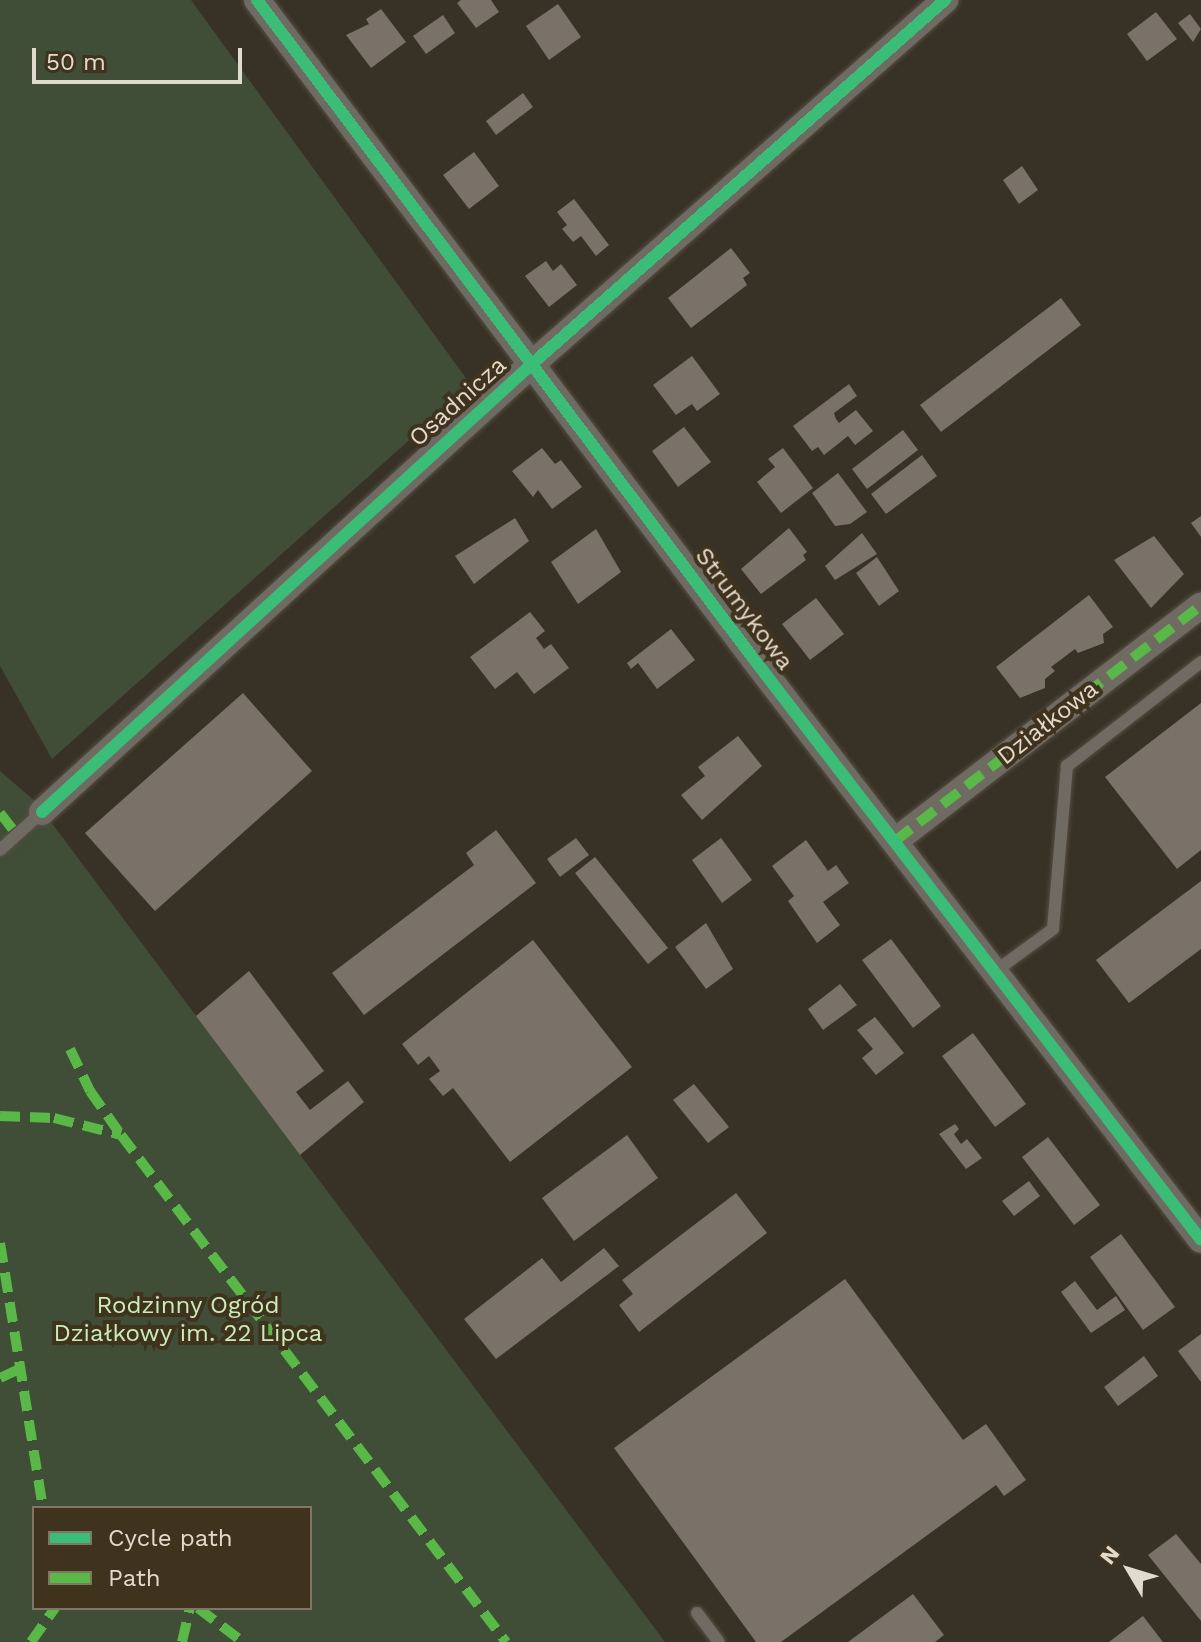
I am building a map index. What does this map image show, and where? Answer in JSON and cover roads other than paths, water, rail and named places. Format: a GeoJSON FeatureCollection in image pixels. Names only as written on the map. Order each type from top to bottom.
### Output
{"type":"FeatureCollection","features":[{"type":"Feature","properties":{"kind":"street","name":"Strumykowa"},"geometry":{"type":"LineString","coordinates":[[257,0],[1201,1240]]}},
{"type":"Feature","properties":{"kind":"street","name":"Osadnicza"},"geometry":{"type":"LineString","coordinates":[[42,812],[532,364],[945,0]]}},
{"type":"Feature","properties":{"kind":"street","name":"Działkowa"},"geometry":{"type":"LineString","coordinates":[[895,841],[1201,605]]}},
{"type":"Feature","properties":{"kind":"lane"},"geometry":{"type":"LineString","coordinates":[[997,970],[1053,929],[1067,766],[1201,662]]}},
{"type":"Feature","properties":{"kind":"lane","name":"Osadnicza"},"geometry":{"type":"LineString","coordinates":[[0,850],[42,812]]}},
{"type":"Feature","properties":{"kind":"lane"},"geometry":{"type":"LineString","coordinates":[[697,1613],[719,1642]]}},
{"type":"Feature","properties":{"kind":"park label","name":"Rodzinny Ogród Działkowy im. 22 Lipca"},"geometry":{"type":"Point","coordinates":[188,1320]}}]}
